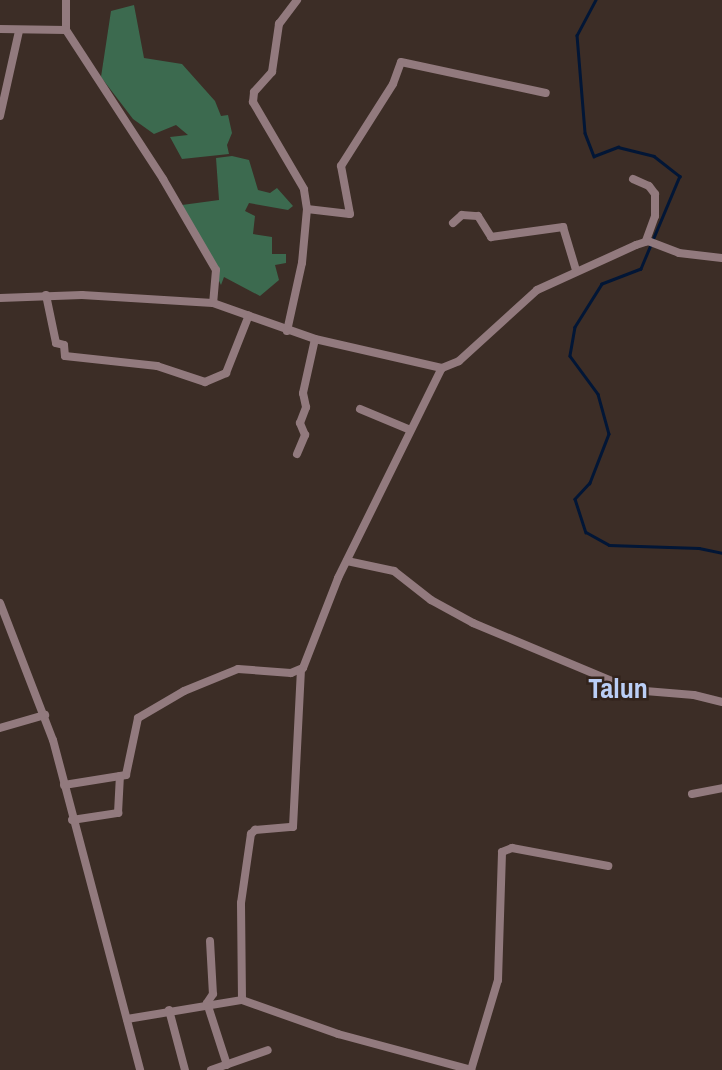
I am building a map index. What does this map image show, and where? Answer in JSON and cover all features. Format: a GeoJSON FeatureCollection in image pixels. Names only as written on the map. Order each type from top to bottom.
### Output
{"type":"FeatureCollection","features":[{"type":"Feature","properties":{"kind":"street"},"geometry":{"type":"LineString","coordinates":[[66,0],[66,30],[163,179],[216,270],[214,303]]}},
{"type":"Feature","properties":{"kind":"street"},"geometry":{"type":"LineString","coordinates":[[287,331],[302,263],[307,209],[303,189],[253,102],[254,92],[272,72],[279,24],[297,0]]}},
{"type":"Feature","properties":{"kind":"street"},"geometry":{"type":"LineString","coordinates":[[0,29],[66,30]]}},
{"type":"Feature","properties":{"kind":"street"},"geometry":{"type":"LineString","coordinates":[[0,116],[19,31]]}},
{"type":"Feature","properties":{"kind":"street"},"geometry":{"type":"LineString","coordinates":[[307,209],[350,214],[341,166],[393,84],[401,62],[546,93]]}},
{"type":"Feature","properties":{"kind":"street"},"geometry":{"type":"LineString","coordinates":[[633,179],[649,186],[654,194],[654,216],[648,242]]}},
{"type":"Feature","properties":{"kind":"street"},"geometry":{"type":"LineString","coordinates":[[453,223],[462,215],[478,216],[491,237],[563,227],[576,270]]}},
{"type":"Feature","properties":{"kind":"street"},"geometry":{"type":"LineString","coordinates":[[0,298],[46,295],[214,303],[315,339],[442,368],[459,361],[528,296],[576,270],[648,242],[679,253],[722,258]]}},
{"type":"Feature","properties":{"kind":"street"},"geometry":{"type":"LineString","coordinates":[[46,295],[56,343],[64,345],[65,356],[156,366],[205,382],[226,373],[249,315]]}},
{"type":"Feature","properties":{"kind":"street"},"geometry":{"type":"LineString","coordinates":[[297,454],[305,435],[300,424],[306,407],[303,393],[315,339]]}},
{"type":"Feature","properties":{"kind":"street"},"geometry":{"type":"LineString","coordinates":[[242,1000],[242,902],[251,834],[255,830],[287,831],[293,827],[301,670],[347,561],[408,429],[442,368]]}},
{"type":"Feature","properties":{"kind":"street"},"geometry":{"type":"LineString","coordinates":[[360,409],[408,429]]}},
{"type":"Feature","properties":{"kind":"street"},"geometry":{"type":"LineString","coordinates":[[347,561],[394,571],[431,600],[473,622],[633,690],[694,695],[722,702]]}},
{"type":"Feature","properties":{"kind":"street"},"geometry":{"type":"LineString","coordinates":[[0,603],[45,715],[141,1070]]}},
{"type":"Feature","properties":{"kind":"street"},"geometry":{"type":"LineString","coordinates":[[64,785],[120,776],[130,769],[134,726],[145,712],[238,669],[301,670]]}},
{"type":"Feature","properties":{"kind":"street"},"geometry":{"type":"LineString","coordinates":[[0,727],[45,715]]}},
{"type":"Feature","properties":{"kind":"street"},"geometry":{"type":"LineString","coordinates":[[72,820],[118,813],[120,776]]}},
{"type":"Feature","properties":{"kind":"street"},"geometry":{"type":"LineString","coordinates":[[692,794],[722,788]]}},
{"type":"Feature","properties":{"kind":"street"},"geometry":{"type":"LineString","coordinates":[[127,1019],[207,1003],[242,1000],[338,1034],[471,1070],[498,980],[502,852],[512,848],[608,866]]}},
{"type":"Feature","properties":{"kind":"street"},"geometry":{"type":"LineString","coordinates":[[207,1003],[213,994],[210,941]]}},
{"type":"Feature","properties":{"kind":"street"},"geometry":{"type":"LineString","coordinates":[[207,1003],[227,1065]]}},
{"type":"Feature","properties":{"kind":"street"},"geometry":{"type":"LineString","coordinates":[[169,1010],[185,1070]]}},
{"type":"Feature","properties":{"kind":"street"},"geometry":{"type":"LineString","coordinates":[[211,1070],[268,1050]]}},
{"type":"Feature","properties":{"kind":"green space"},"geometry":{"type":"Polygon","coordinates":[[[134,5],[144,58],[182,64],[215,101],[221,116],[228,115],[232,133],[227,145],[229,154],[182,159],[170,137],[188,135],[176,125],[154,134],[133,119],[101,77],[111,11],[134,5]]]}},
{"type":"Feature","properties":{"kind":"green space"},"geometry":{"type":"Polygon","coordinates":[[[232,156],[249,160],[258,190],[270,193],[277,188],[293,206],[288,210],[249,203],[245,211],[255,216],[253,234],[272,237],[272,254],[286,254],[286,263],[275,265],[279,280],[260,296],[224,277],[221,285],[182,205],[219,200],[216,158],[232,156]]]}},
{"type":"Feature","properties":{"kind":"waterway"},"geometry":{"type":"LineString","coordinates":[[596,0],[577,35],[585,133],[594,156],[618,147],[654,156],[680,176],[641,269],[602,284],[575,327],[570,356],[598,394],[609,434],[590,483],[575,499],[586,532],[609,545],[699,548],[722,553]]}},
{"type":"Feature","properties":{"kind":"district","name":"Talun"},"geometry":{"type":"Point","coordinates":[618,688]}}]}
